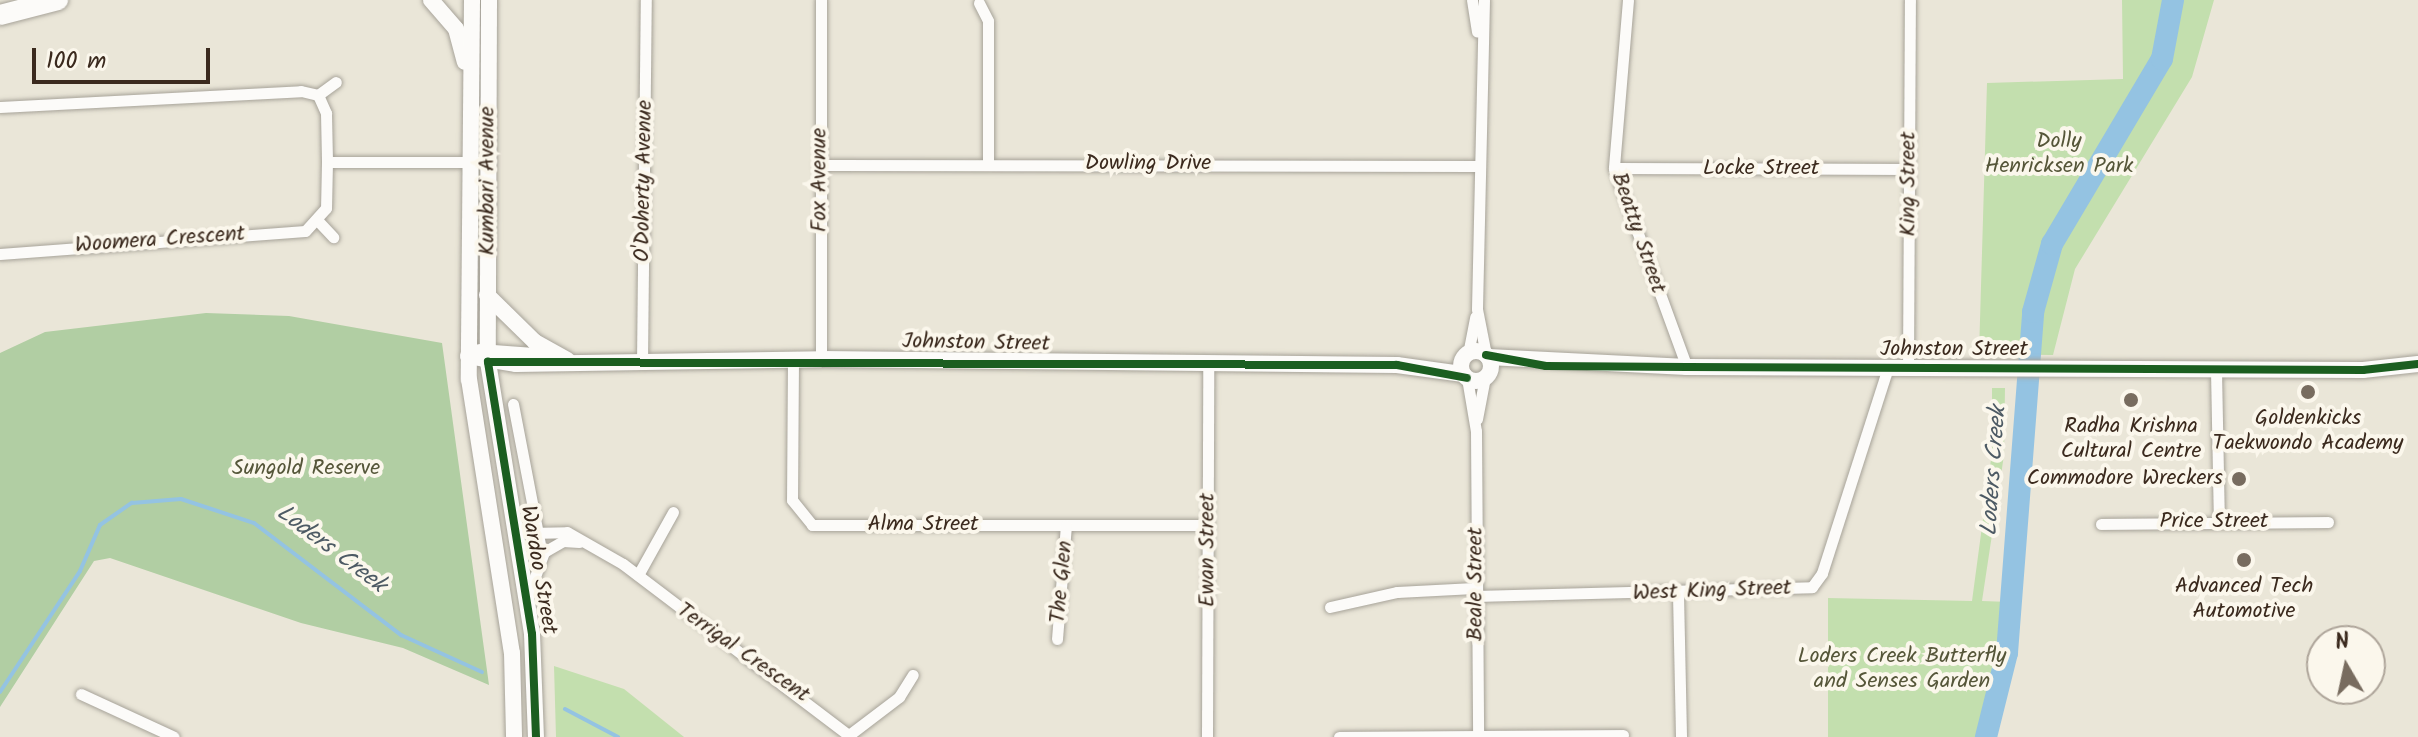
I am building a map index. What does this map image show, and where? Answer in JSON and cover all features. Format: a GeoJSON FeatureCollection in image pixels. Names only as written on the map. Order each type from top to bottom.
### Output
{"type":"FeatureCollection","features":[{"type":"Feature","properties":{"kind":"highway"},"geometry":{"type":"LineString","coordinates":[[0,15],[58,0]]}},
{"type":"Feature","properties":{"kind":"street"},"geometry":{"type":"LineString","coordinates":[[431,0],[458,33],[468,83]]}},
{"type":"Feature","properties":{"kind":"street","name":"Kumbari Avenue"},"geometry":{"type":"LineString","coordinates":[[468,356],[467,162],[472,0]]}},
{"type":"Feature","properties":{"kind":"street","name":"Kumbari Avenue"},"geometry":{"type":"LineString","coordinates":[[488,356],[489,0]]}},
{"type":"Feature","properties":{"kind":"street","name":"O'Doherty Avenue"},"geometry":{"type":"LineString","coordinates":[[642,362],[646,0]]}},
{"type":"Feature","properties":{"kind":"street","name":"Fox Avenue"},"geometry":{"type":"LineString","coordinates":[[821,0],[821,359]]}},
{"type":"Feature","properties":{"kind":"street"},"geometry":{"type":"LineString","coordinates":[[1472,0],[1477,32]]}},
{"type":"Feature","properties":{"kind":"street"},"geometry":{"type":"LineString","coordinates":[[1477,32],[1484,0]]}},
{"type":"Feature","properties":{"kind":"street","name":"Beatty Street"},"geometry":{"type":"LineString","coordinates":[[1628,0],[1614,168],[1687,367]]}},
{"type":"Feature","properties":{"kind":"street","name":"King Street"},"geometry":{"type":"LineString","coordinates":[[1908,368],[1910,0]]}},
{"type":"Feature","properties":{"kind":"street"},"geometry":{"type":"LineString","coordinates":[[979,3],[988,21],[988,163]]}},
{"type":"Feature","properties":{"kind":"street","name":"Beale Street"},"geometry":{"type":"LineString","coordinates":[[1476,431],[1465,366],[1477,309],[1477,32]]}},
{"type":"Feature","properties":{"kind":"street"},"geometry":{"type":"LineString","coordinates":[[0,107],[318,95],[336,82]]}},
{"type":"Feature","properties":{"kind":"street"},"geometry":{"type":"LineString","coordinates":[[318,95],[326,113],[327,162],[319,222],[333,237]]}},
{"type":"Feature","properties":{"kind":"street"},"geometry":{"type":"LineString","coordinates":[[327,162],[490,162]]}},
{"type":"Feature","properties":{"kind":"street","name":"Dowling Drive"},"geometry":{"type":"LineString","coordinates":[[820,165],[1477,166]]}},
{"type":"Feature","properties":{"kind":"street","name":"Locke Street"},"geometry":{"type":"LineString","coordinates":[[1614,168],[1908,169]]}},
{"type":"Feature","properties":{"kind":"street","name":"Woomera Crescent"},"geometry":{"type":"LineString","coordinates":[[0,254],[305,231],[319,222]]}},
{"type":"Feature","properties":{"kind":"street"},"geometry":{"type":"LineString","coordinates":[[487,295],[535,342],[572,362]]}},
{"type":"Feature","properties":{"kind":"street","name":"Beale Street"},"geometry":{"type":"LineString","coordinates":[[1477,309],[1487,356]]}},
{"type":"Feature","properties":{"kind":"street"},"geometry":{"type":"LineString","coordinates":[[468,356],[488,356]]}},
{"type":"Feature","properties":{"kind":"street","name":"Wardoo Street"},"geometry":{"type":"LineString","coordinates":[[468,356],[512,653],[514,737]]}},
{"type":"Feature","properties":{"kind":"street","name":"Johnston Street"},"geometry":{"type":"LineString","coordinates":[[488,356],[540,365],[572,362]]}},
{"type":"Feature","properties":{"kind":"street","name":"Johnston Street"},"geometry":{"type":"LineString","coordinates":[[488,356],[572,362],[821,359],[1465,366],[1486,376],[1546,366]]}},
{"type":"Feature","properties":{"kind":"street","name":"Wardoo Street"},"geometry":{"type":"LineString","coordinates":[[488,356],[491,397],[528,601],[536,737]]}},
{"type":"Feature","properties":{"kind":"street"},"geometry":{"type":"LineString","coordinates":[[1486,376],[1487,356]]}},
{"type":"Feature","properties":{"kind":"street","name":"Johnston Street"},"geometry":{"type":"LineString","coordinates":[[1465,366],[1487,356],[1546,366],[2216,370],[2363,370],[2418,366]]}},
{"type":"Feature","properties":{"kind":"street","name":"Alma Street"},"geometry":{"type":"LineString","coordinates":[[793,360],[792,500],[812,525],[1208,525]]}},
{"type":"Feature","properties":{"kind":"street","name":"Ewan Street"},"geometry":{"type":"LineString","coordinates":[[1207,737],[1208,364]]}},
{"type":"Feature","properties":{"kind":"street"},"geometry":{"type":"LineString","coordinates":[[491,397],[507,375],[540,365]]}},
{"type":"Feature","properties":{"kind":"street"},"geometry":{"type":"LineString","coordinates":[[2418,366],[2418,375]]}},
{"type":"Feature","properties":{"kind":"street","name":"West King Street"},"geometry":{"type":"LineString","coordinates":[[1330,607],[1397,592],[1678,593],[1812,587],[1822,573],[1888,367]]}},
{"type":"Feature","properties":{"kind":"street"},"geometry":{"type":"LineString","coordinates":[[2216,370],[2219,521]]}},
{"type":"Feature","properties":{"kind":"street","name":"Johnston Street"},"geometry":{"type":"LineString","coordinates":[[2363,370],[2418,375]]}},
{"type":"Feature","properties":{"kind":"street","name":"Beale Street"},"geometry":{"type":"LineString","coordinates":[[1478,735],[1474,592],[1476,431],[1486,376]]}},
{"type":"Feature","properties":{"kind":"street","name":"Wardoo Street"},"geometry":{"type":"LineString","coordinates":[[513,404],[543,532],[542,554]]}},
{"type":"Feature","properties":{"kind":"street"},"geometry":{"type":"LineString","coordinates":[[638,575],[673,512]]}},
{"type":"Feature","properties":{"kind":"street","name":"Price Street"},"geometry":{"type":"LineString","coordinates":[[2101,524],[2328,522]]}},
{"type":"Feature","properties":{"kind":"street","name":"Terrigal Crescent"},"geometry":{"type":"LineString","coordinates":[[513,525],[543,532],[567,532],[592,546],[638,575],[850,736]]}},
{"type":"Feature","properties":{"kind":"street","name":"The Glen"},"geometry":{"type":"LineString","coordinates":[[1057,639],[1066,525]]}},
{"type":"Feature","properties":{"kind":"street"},"geometry":{"type":"LineString","coordinates":[[528,601],[542,554],[563,541],[592,546]]}},
{"type":"Feature","properties":{"kind":"street"},"geometry":{"type":"LineString","coordinates":[[1678,593],[1681,737]]}},
{"type":"Feature","properties":{"kind":"street"},"geometry":{"type":"LineString","coordinates":[[850,736],[899,697],[913,675]]}},
{"type":"Feature","properties":{"kind":"street"},"geometry":{"type":"LineString","coordinates":[[81,694],[174,737]]}},
{"type":"Feature","properties":{"kind":"street"},"geometry":{"type":"LineString","coordinates":[[1339,737],[1623,735]]}},
{"type":"Feature","properties":{"kind":"green space","name":"Dolly Henricksen Park"},"geometry":{"type":"Polygon","coordinates":[[[2122,0],[2214,0],[2192,77],[2075,269],[2053,355],[1979,354],[1987,83],[2123,79],[2122,0]]]}},
{"type":"Feature","properties":{"kind":"green space","name":"Sungold Reserve"},"geometry":{"type":"Polygon","coordinates":[[[206,313],[289,316],[442,343],[489,685],[403,648],[301,623],[110,558],[94,561],[0,707],[0,353],[45,332],[206,313]]]}},
{"type":"Feature","properties":{"kind":"green space","name":"Loders Creek Butterfly and Senses Garden"},"geometry":{"type":"Polygon","coordinates":[[[1992,388],[2005,388],[2004,455],[1982,601],[2010,602],[2007,653],[1986,737],[1828,737],[1828,598],[1972,601],[1992,452],[1992,388]]]}},
{"type":"Feature","properties":{"kind":"green space"},"geometry":{"type":"Polygon","coordinates":[[[554,666],[624,689],[684,737],[556,737],[554,666]]]}},
{"type":"Feature","properties":{"kind":"waterway","name":"Loders Creek"},"geometry":{"type":"LineString","coordinates":[[1986,737],[2007,653],[2033,312],[2052,244],[2162,59],[2173,0]]}},
{"type":"Feature","properties":{"kind":"waterway","name":"Loders Creek"},"geometry":{"type":"LineString","coordinates":[[0,692],[80,571],[100,525],[132,503],[181,499],[254,523],[401,635],[482,672]]}},
{"type":"Feature","properties":{"kind":"waterway","name":"Loders Creek"},"geometry":{"type":"LineString","coordinates":[[565,709],[618,737]]}},
{"type":"Feature","properties":{"kind":"cycle path"},"geometry":{"type":"LineString","coordinates":[[1486,355],[1546,366],[2363,370],[2418,364]]}},
{"type":"Feature","properties":{"kind":"cycle path"},"geometry":{"type":"LineString","coordinates":[[536,737],[532,634],[488,362],[1397,365],[1467,378]]}},
{"type":"Feature","properties":{"kind":"place","name":"Goldenkicks Taekwondo Academy"},"geometry":{"type":"Point","coordinates":[2308,392]}},
{"type":"Feature","properties":{"kind":"place","name":"Radha Krishna Cultural Centre"},"geometry":{"type":"Point","coordinates":[2131,400]}},
{"type":"Feature","properties":{"kind":"place","name":"Commodore Wreckers"},"geometry":{"type":"Point","coordinates":[2239,479]}},
{"type":"Feature","properties":{"kind":"place","name":"Advanced Tech Automotive"},"geometry":{"type":"Point","coordinates":[2244,560]}}]}
